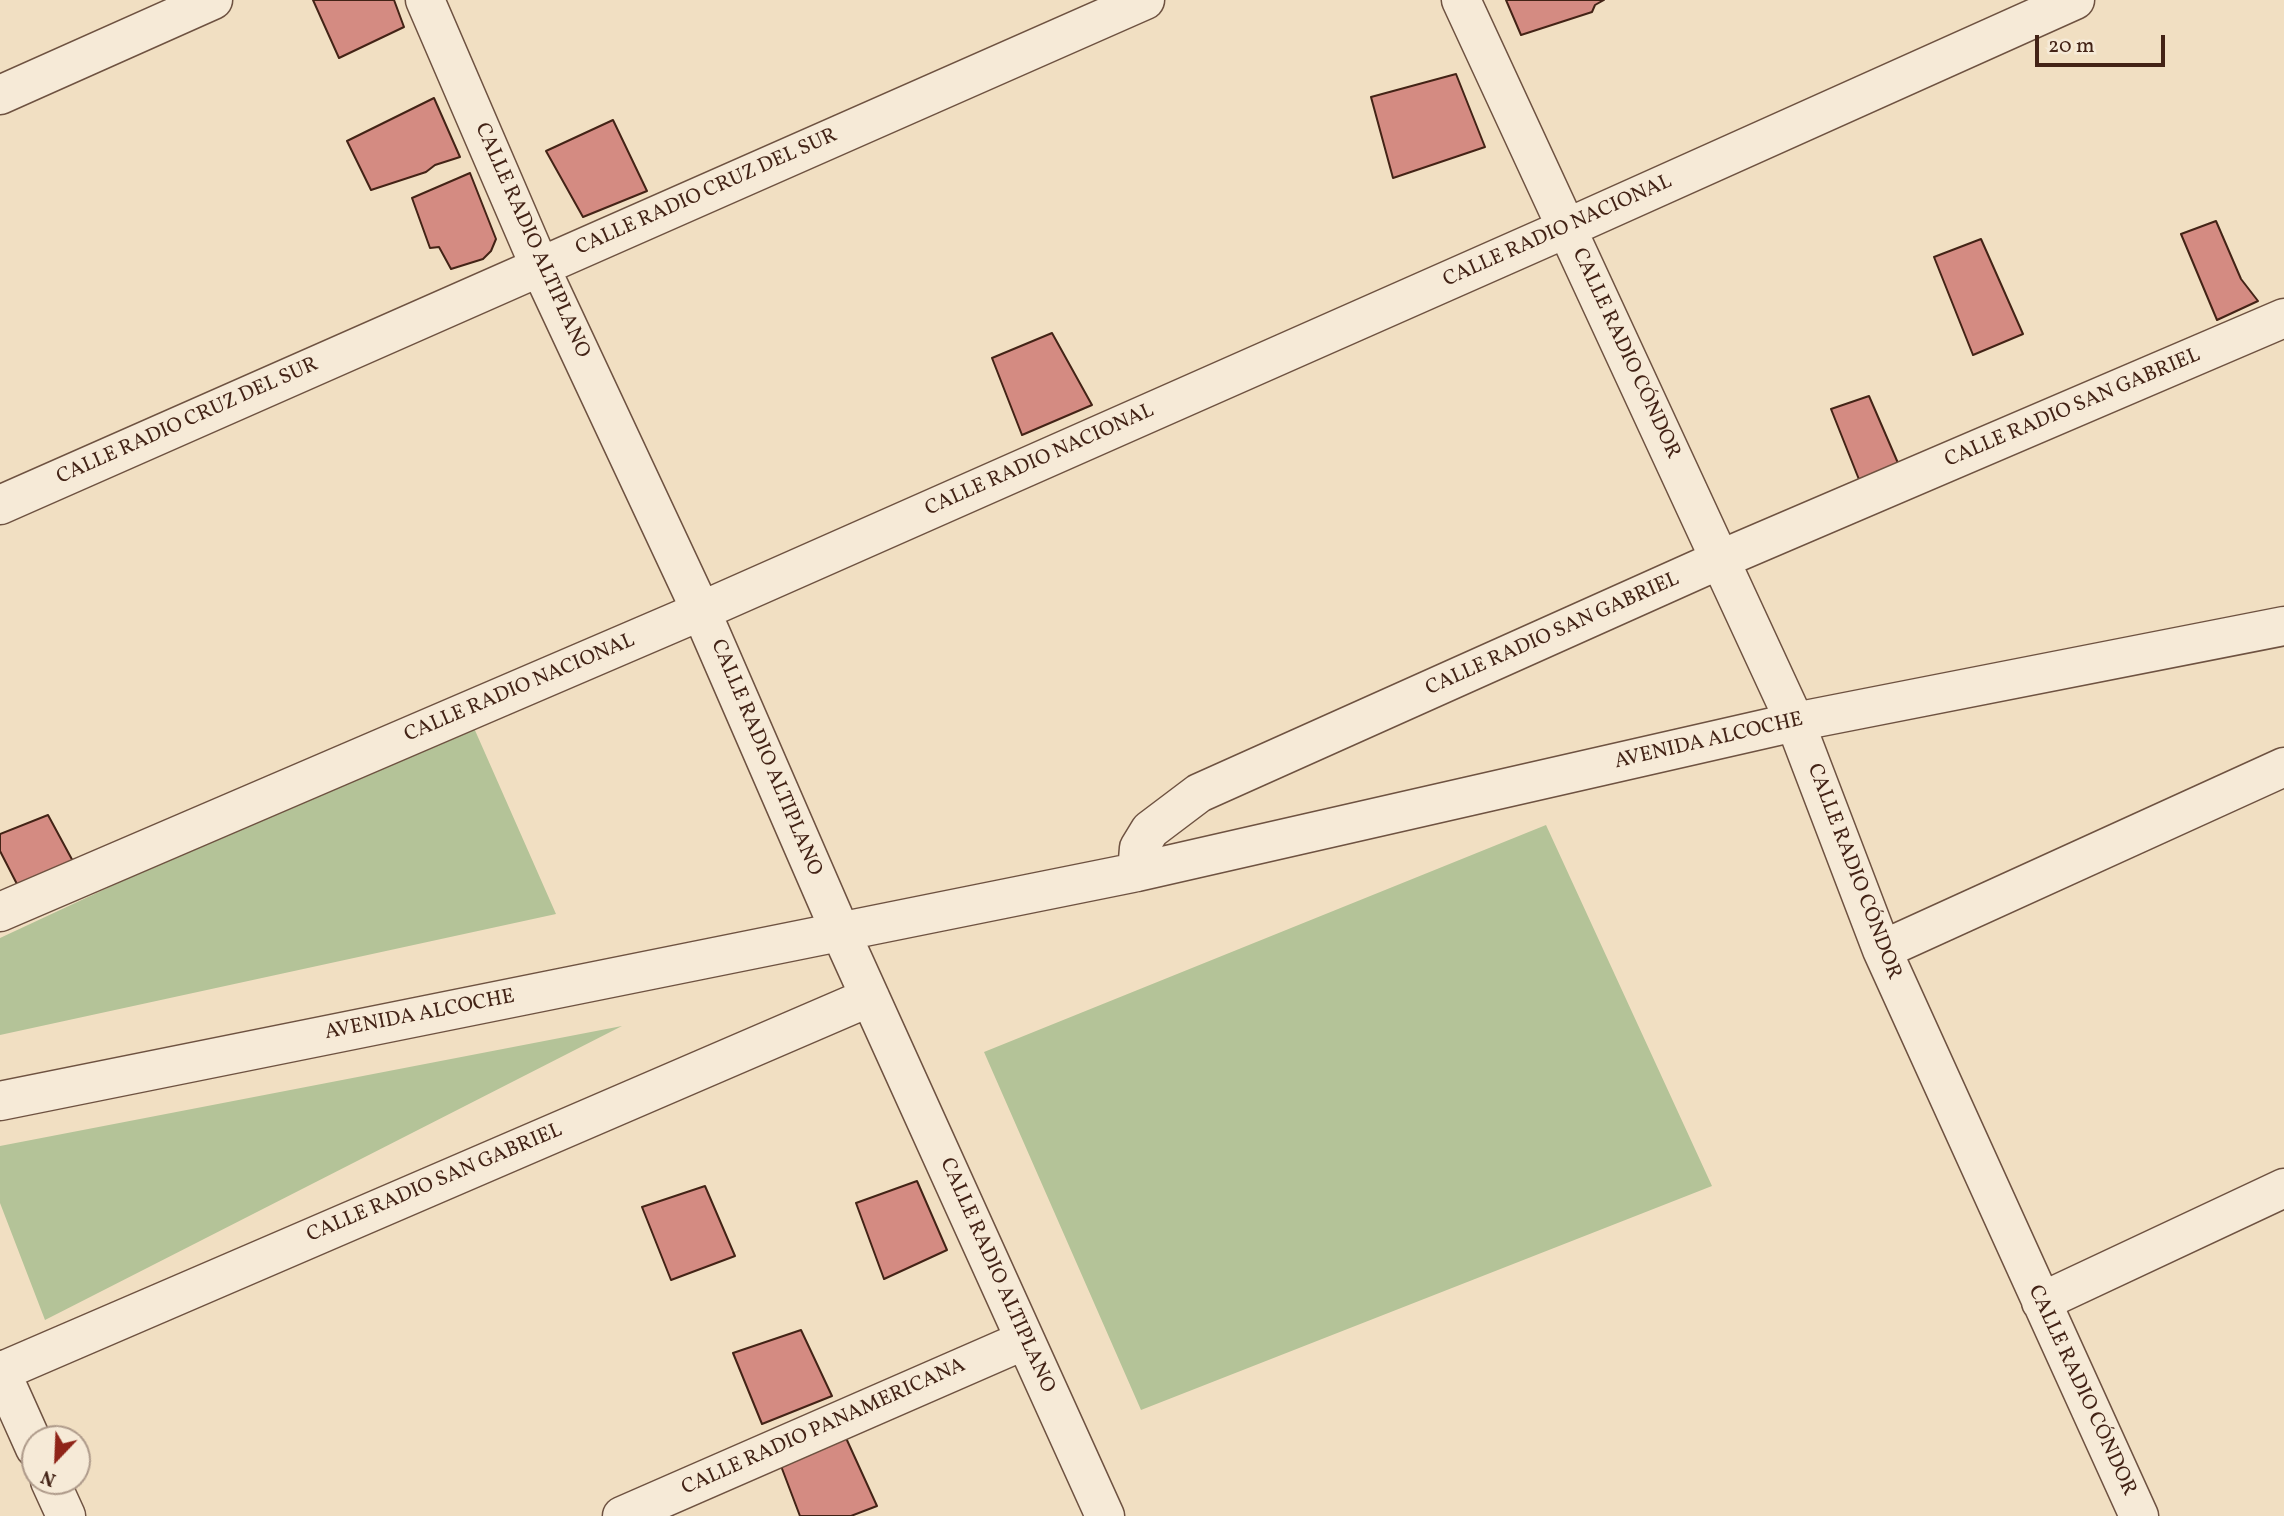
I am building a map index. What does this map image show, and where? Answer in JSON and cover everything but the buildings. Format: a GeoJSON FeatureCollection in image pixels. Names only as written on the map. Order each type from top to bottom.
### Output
{"type":"FeatureCollection","features":[{"type":"Feature","properties":{"kind":"street"},"geometry":{"type":"LineString","coordinates":[[0,95],[213,0]]}},
{"type":"Feature","properties":{"kind":"street","name":"CALLE RADIO ALTIPLANO"},"geometry":{"type":"LineString","coordinates":[[425,0],[540,267],[701,611],[840,931],[1105,1516]]}},
{"type":"Feature","properties":{"kind":"street","name":"CALLE RADIO CRUZ DEL SUR"},"geometry":{"type":"LineString","coordinates":[[0,505],[1145,0]]}},
{"type":"Feature","properties":{"kind":"street","name":"CALLE RADIO CÓNDOR"},"geometry":{"type":"LineString","coordinates":[[1461,0],[1795,722],[1882,950],[2139,1516]]}},
{"type":"Feature","properties":{"kind":"street","name":"CALLE RADIO NACIONAL"},"geometry":{"type":"LineString","coordinates":[[0,912],[701,611],[1567,228],[2074,0]]}},
{"type":"Feature","properties":{"kind":"street","name":"CALLE RADIO SAN GABRIEL"},"geometry":{"type":"LineString","coordinates":[[1137,872],[1139,848],[1150,830],[1199,793],[1719,560],[2284,318]]}},
{"type":"Feature","properties":{"kind":"street","name":"AVENIDA ALCOCHE"},"geometry":{"type":"LineString","coordinates":[[1137,872],[1795,722],[2284,626]]}},
{"type":"Feature","properties":{"kind":"street"},"geometry":{"type":"LineString","coordinates":[[1882,950],[2284,767]]}},
{"type":"Feature","properties":{"kind":"street"},"geometry":{"type":"LineString","coordinates":[[840,931],[1137,872]]}},
{"type":"Feature","properties":{"kind":"street","name":"AVENIDA ALCOCHE"},"geometry":{"type":"LineString","coordinates":[[0,1101],[840,931]]}},
{"type":"Feature","properties":{"kind":"street","name":"CALLE RADIO SAN GABRIEL"},"geometry":{"type":"LineString","coordinates":[[0,1371],[870,997]]}},
{"type":"Feature","properties":{"kind":"street"},"geometry":{"type":"LineString","coordinates":[[2041,1302],[2284,1188]]}},
{"type":"Feature","properties":{"kind":"street","name":"CALLE RADIO PANAMERICANA"},"geometry":{"type":"LineString","coordinates":[[622,1516],[1025,1339]]}},
{"type":"Feature","properties":{"kind":"street"},"geometry":{"type":"LineString","coordinates":[[0,1371],[25,1425]]}},
{"type":"Feature","properties":{"kind":"street"},"geometry":{"type":"LineString","coordinates":[[56,1495],[66,1516]]}},
{"type":"Feature","properties":{"kind":"green space"},"geometry":{"type":"Polygon","coordinates":[[[470,719],[556,914],[0,1035],[0,938],[470,719]]]}},
{"type":"Feature","properties":{"kind":"green space"},"geometry":{"type":"Polygon","coordinates":[[[1546,825],[1712,1186],[1141,1410],[984,1052],[1546,825]]]}},
{"type":"Feature","properties":{"kind":"green space"},"geometry":{"type":"Polygon","coordinates":[[[622,1026],[45,1320],[0,1203],[0,1146],[622,1026]]]}}]}
